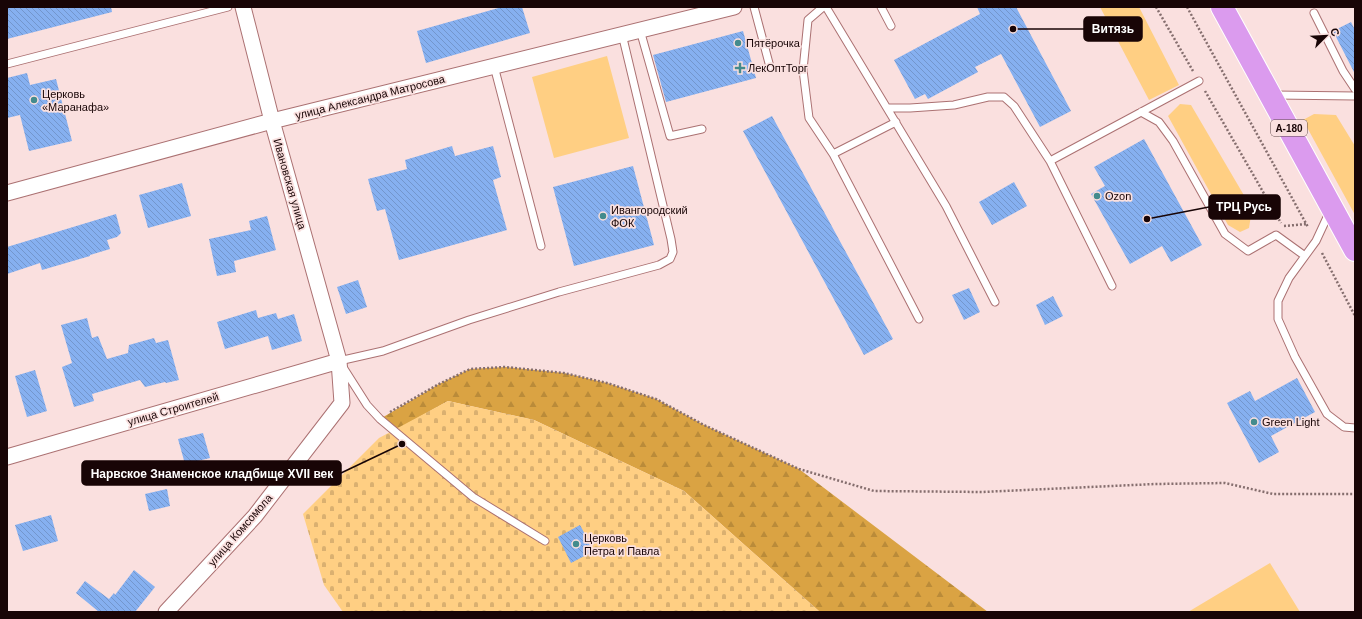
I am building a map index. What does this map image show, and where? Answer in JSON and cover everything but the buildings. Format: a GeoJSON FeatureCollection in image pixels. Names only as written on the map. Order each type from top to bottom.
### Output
{"type":"FeatureCollection","features":[{"type":"Feature","properties":{"kind":"highway","name":"А-180"},"geometry":{"type":"LineString","coordinates":[[1222,7],[1355,250]]}},
{"type":"Feature","properties":{"kind":"street","name":"Ивановская улица"},"geometry":{"type":"LineString","coordinates":[[243,7],[272,121],[339,361]]}},
{"type":"Feature","properties":{"kind":"street","name":"улица Александра Матросова"},"geometry":{"type":"LineString","coordinates":[[7,193],[272,121],[734,7]]}},
{"type":"Feature","properties":{"kind":"street","name":"улица Строителей"},"geometry":{"type":"LineString","coordinates":[[7,457],[339,361]]}},
{"type":"Feature","properties":{"kind":"street","name":"улица Комсомола"},"geometry":{"type":"LineString","coordinates":[[166,612],[255,516],[342,403],[339,361]]}},
{"type":"Feature","properties":{"kind":"lane"},"geometry":{"type":"LineString","coordinates":[[7,64],[228,7]]}},
{"type":"Feature","properties":{"kind":"lane"},"geometry":{"type":"LineString","coordinates":[[754,7],[770,67]]}},
{"type":"Feature","properties":{"kind":"lane"},"geometry":{"type":"LineString","coordinates":[[823,7],[808,20],[803,70],[809,118],[833,154],[919,319]]}},
{"type":"Feature","properties":{"kind":"lane"},"geometry":{"type":"LineString","coordinates":[[826,7],[946,206],[995,302]]}},
{"type":"Feature","properties":{"kind":"lane"},"geometry":{"type":"LineString","coordinates":[[881,7],[892,26]]}},
{"type":"Feature","properties":{"kind":"lane"},"geometry":{"type":"LineString","coordinates":[[1314,13],[1342,71],[1355,89]]}},
{"type":"Feature","properties":{"kind":"lane"},"geometry":{"type":"LineString","coordinates":[[640,30],[670,136],[702,129]]}},
{"type":"Feature","properties":{"kind":"lane"},"geometry":{"type":"LineString","coordinates":[[544,542],[473,497],[380,419],[367,405],[339,361],[384,351],[469,320],[558,292],[659,265],[670,259],[673,252],[671,239],[622,34]]}},
{"type":"Feature","properties":{"kind":"lane"},"geometry":{"type":"LineString","coordinates":[[494,66],[541,246]]}},
{"type":"Feature","properties":{"kind":"lane"},"geometry":{"type":"LineString","coordinates":[[1050,161],[1199,81]]}},
{"type":"Feature","properties":{"kind":"lane"},"geometry":{"type":"LineString","coordinates":[[1271,95],[1355,96]]}},
{"type":"Feature","properties":{"kind":"lane"},"geometry":{"type":"LineString","coordinates":[[888,108],[954,105],[988,97],[1004,97],[1014,106],[1050,161],[1112,286]]}},
{"type":"Feature","properties":{"kind":"lane"},"geometry":{"type":"LineString","coordinates":[[1141,112],[1159,122],[1173,141],[1225,234],[1248,251],[1276,235],[1306,256]]}},
{"type":"Feature","properties":{"kind":"lane"},"geometry":{"type":"LineString","coordinates":[[833,154],[896,122]]}},
{"type":"Feature","properties":{"kind":"lane"},"geometry":{"type":"LineString","coordinates":[[1332,207],[1316,241],[1289,278],[1278,301],[1278,319],[1295,357],[1327,414],[1344,427],[1355,428]]}},
{"type":"Feature","properties":{"kind":"path"},"geometry":{"type":"LineString","coordinates":[[1156,7],[1283,226],[1306,224]]}},
{"type":"Feature","properties":{"kind":"path"},"geometry":{"type":"LineString","coordinates":[[1187,7],[1316,241],[1355,316]]}},
{"type":"Feature","properties":{"kind":"path"},"geometry":{"type":"LineString","coordinates":[[380,419],[439,384],[470,369],[505,367],[564,373],[607,383],[656,400],[704,425],[799,469],[874,492],[982,492],[1155,484],[1225,483],[1273,494],[1355,494]]}},
{"type":"Feature","properties":{"kind":"green space"},"geometry":{"type":"Polygon","coordinates":[[[1100,7],[1139,7],[1179,85],[1149,100],[1100,7]]]}},
{"type":"Feature","properties":{"kind":"green space"},"geometry":{"type":"Polygon","coordinates":[[[607,56],[629,138],[554,158],[532,77],[607,56]]]}},
{"type":"Feature","properties":{"kind":"green space"},"geometry":{"type":"Polygon","coordinates":[[[1180,104],[1191,105],[1252,209],[1249,228],[1240,232],[1228,225],[1168,116],[1180,104]]]}},
{"type":"Feature","properties":{"kind":"green space"},"geometry":{"type":"Polygon","coordinates":[[[1314,114],[1336,115],[1355,146],[1355,215],[1303,120],[1314,114]]]}},
{"type":"Feature","properties":{"kind":"green space"},"geometry":{"type":"Polygon","coordinates":[[[505,367],[564,373],[607,383],[656,399],[704,425],[799,469],[988,612],[820,612],[684,491],[534,420],[448,401],[394,431],[380,419],[439,384],[470,369],[505,367]]]}},
{"type":"Feature","properties":{"kind":"green space"},"geometry":{"type":"Polygon","coordinates":[[[448,401],[534,420],[684,491],[820,612],[343,612],[324,585],[303,514],[379,438],[448,401]]]}},
{"type":"Feature","properties":{"kind":"green space"},"geometry":{"type":"Polygon","coordinates":[[[1270,563],[1300,612],[1188,612],[1270,563]]]}},
{"type":"Feature","properties":{"kind":"place","name":"Витязь"},"geometry":{"type":"Point","coordinates":[1013,29]}},
{"type":"Feature","properties":{"kind":"place","name":"Пятёрочка"},"geometry":{"type":"Point","coordinates":[738,43]}},
{"type":"Feature","properties":{"kind":"place","name":"ЛекОптТорг"},"geometry":{"type":"Point","coordinates":[740,68]}},
{"type":"Feature","properties":{"kind":"place","name":"Церковь «Маранафа»"},"geometry":{"type":"Point","coordinates":[34,100]}},
{"type":"Feature","properties":{"kind":"place","name":"Ozon"},"geometry":{"type":"Point","coordinates":[1097,196]}},
{"type":"Feature","properties":{"kind":"place","name":"Ивангородский ФОК"},"geometry":{"type":"Point","coordinates":[603,216]}},
{"type":"Feature","properties":{"kind":"place","name":"ТРЦ Русь"},"geometry":{"type":"Point","coordinates":[1147,219]}},
{"type":"Feature","properties":{"kind":"place","name":"Green Light"},"geometry":{"type":"Point","coordinates":[1254,422]}},
{"type":"Feature","properties":{"kind":"place","name":"Нарвское Знаменское кладбище XVII век"},"geometry":{"type":"Point","coordinates":[402,444]}},
{"type":"Feature","properties":{"kind":"place","name":"Церковь Петра и Павла"},"geometry":{"type":"Point","coordinates":[576,544]}}]}
